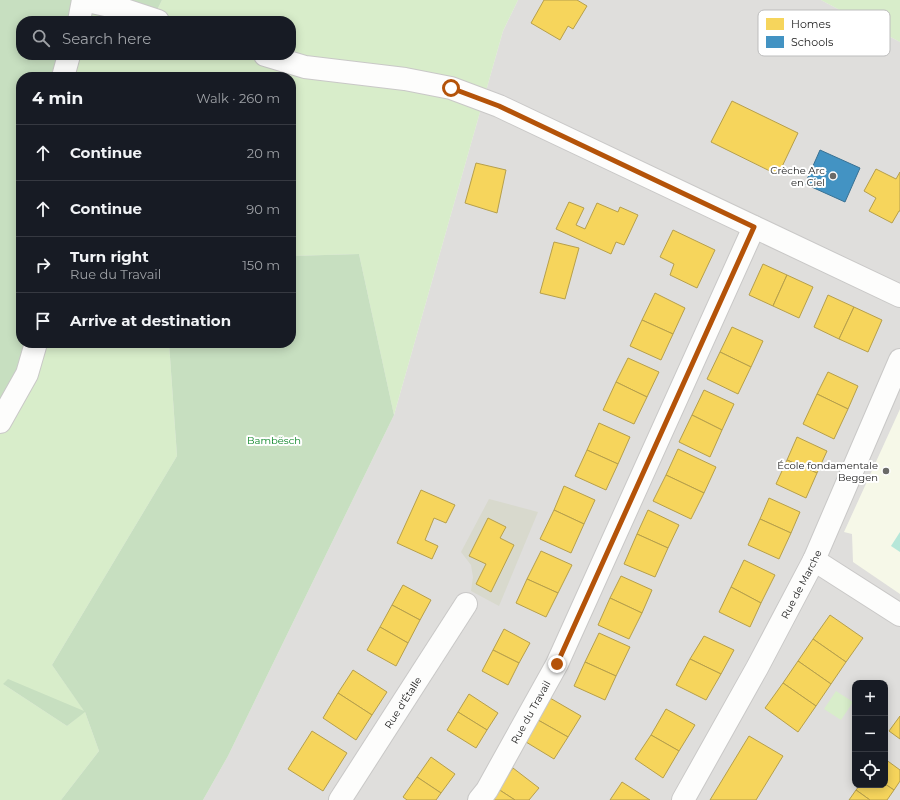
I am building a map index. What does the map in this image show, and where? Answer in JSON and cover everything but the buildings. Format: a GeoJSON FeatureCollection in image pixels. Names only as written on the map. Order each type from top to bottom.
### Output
{"type":"FeatureCollection","features":[{"type":"Feature","properties":{"kind":"street"},"geometry":{"type":"LineString","coordinates":[[80,16],[84,0],[119,8],[143,16]]}},
{"type":"Feature","properties":{"kind":"street"},"geometry":{"type":"LineString","coordinates":[[64,72],[68,60]]}},
{"type":"Feature","properties":{"kind":"street"},"geometry":{"type":"LineString","coordinates":[[282,60],[305,67],[405,79],[451,88],[499,106],[900,296]]}},
{"type":"Feature","properties":{"kind":"street","name":"Rue du Travail"},"geometry":{"type":"LineString","coordinates":[[479,800],[487,790],[557,664],[754,227]]}},
{"type":"Feature","properties":{"kind":"street"},"geometry":{"type":"LineString","coordinates":[[0,422],[27,374],[35,348]]}},
{"type":"Feature","properties":{"kind":"street","name":"Rue de Marche"},"geometry":{"type":"LineString","coordinates":[[683,800],[757,668],[814,560],[900,360]]}},
{"type":"Feature","properties":{"kind":"street"},"geometry":{"type":"LineString","coordinates":[[814,560],[900,615]]}},
{"type":"Feature","properties":{"kind":"street","name":"Rue d'Étalle"},"geometry":{"type":"LineString","coordinates":[[340,800],[466,604]]}},
{"type":"Feature","properties":{"kind":"shaded area"},"geometry":{"type":"Polygon","coordinates":[[[518,0],[821,0],[840,10],[758,10],[758,56],[890,56],[890,37],[900,42],[900,800],[203,800],[228,756],[394,415],[503,31],[518,0]]]}},
{"type":"Feature","properties":{"kind":"shaded area","name":"École fondamentale Beggen"},"geometry":{"type":"Polygon","coordinates":[[[900,409],[900,594],[853,562],[852,534],[844,532],[900,409]]]}},
{"type":"Feature","properties":{"kind":"shaded area"},"geometry":{"type":"Polygon","coordinates":[[[489,499],[538,512],[499,606],[471,591],[473,577],[471,565],[461,552],[489,499]]]}},
{"type":"Feature","properties":{"kind":"green space"},"geometry":{"type":"Polygon","coordinates":[[[0,0],[84,0],[80,16],[16,16],[16,60],[68,60],[64,72],[16,72],[16,348],[34,348],[0,422],[0,0]]]}},
{"type":"Feature","properties":{"kind":"green space"},"geometry":{"type":"Polygon","coordinates":[[[84,0],[162,0],[155,14],[84,0]]]}},
{"type":"Feature","properties":{"kind":"green space"},"geometry":{"type":"Polygon","coordinates":[[[162,0],[518,0],[503,31],[394,415],[359,254],[296,256],[296,72],[64,72],[68,60],[296,60],[296,16],[80,16],[82,8],[155,14],[162,0]]]}},
{"type":"Feature","properties":{"kind":"green space"},"geometry":{"type":"Polygon","coordinates":[[[821,0],[900,0],[900,42],[890,37],[890,10],[840,10],[821,0]]]}},
{"type":"Feature","properties":{"kind":"green space","name":"Bambësch"},"geometry":{"type":"Polygon","coordinates":[[[359,254],[394,415],[228,756],[203,800],[61,800],[99,751],[85,712],[67,726],[3,684],[8,679],[84,711],[52,665],[177,456],[169,348],[296,348],[296,256],[359,254]]]}},
{"type":"Feature","properties":{"kind":"green space"},"geometry":{"type":"Polygon","coordinates":[[[34,348],[169,348],[177,456],[52,665],[85,712],[99,751],[61,800],[0,800],[0,422],[34,348]],[[3,684],[67,726],[84,712],[3,684]]]}},
{"type":"Feature","properties":{"kind":"green space"},"geometry":{"type":"Polygon","coordinates":[[[900,532],[900,552],[891,546],[900,532]]]}},
{"type":"Feature","properties":{"kind":"green space"},"geometry":{"type":"Polygon","coordinates":[[[836,691],[852,701],[841,720],[824,709],[836,691]]]}},
{"type":"Feature","properties":{"kind":"place","name":"Crèche Arc en Ciel"},"geometry":{"type":"Point","coordinates":[833,176]}},
{"type":"Feature","properties":{"kind":"place","name":"École fondamentale Beggen"},"geometry":{"type":"Point","coordinates":[886,471]}},
{"type":"Feature","properties":{"kind":"route"},"geometry":{"type":"LineString","coordinates":[[451,88],[499,106],[754,227],[557,664]]}}]}
